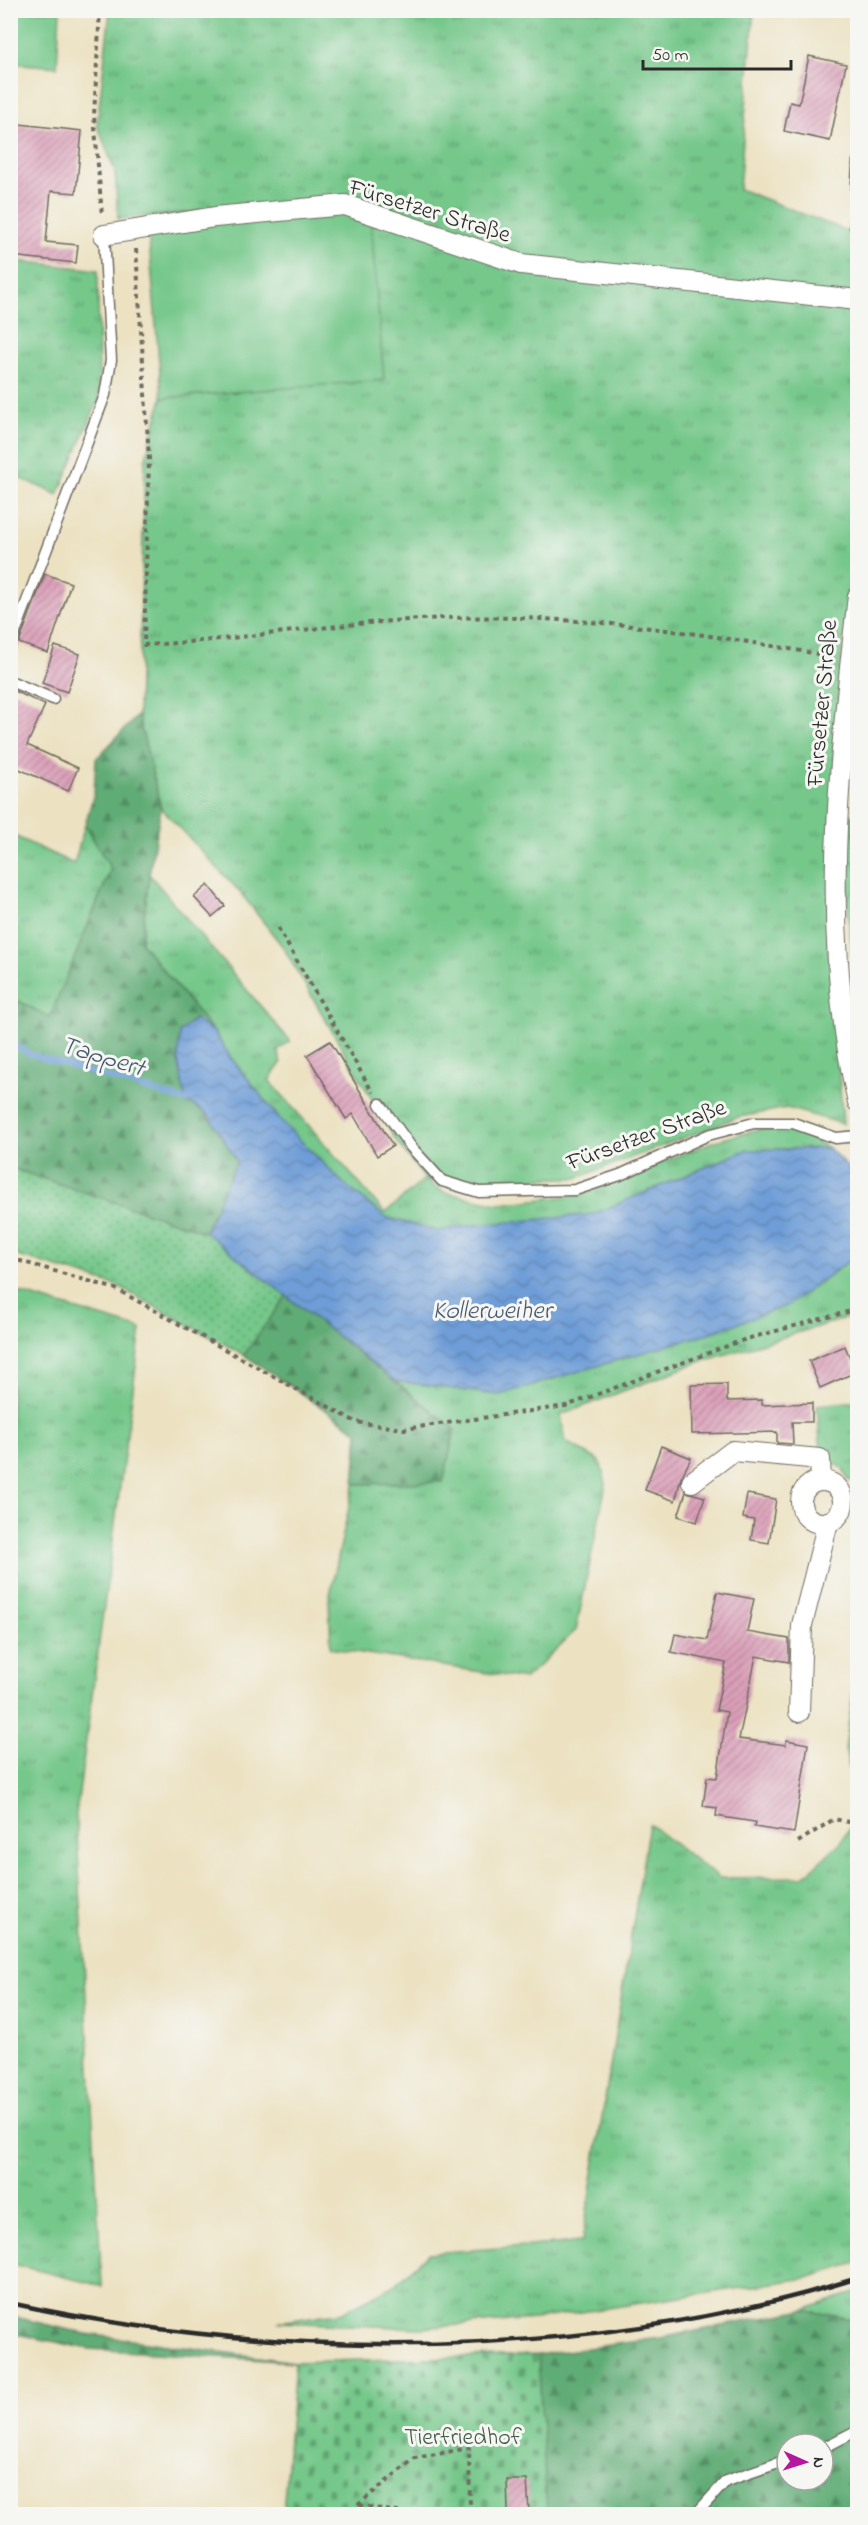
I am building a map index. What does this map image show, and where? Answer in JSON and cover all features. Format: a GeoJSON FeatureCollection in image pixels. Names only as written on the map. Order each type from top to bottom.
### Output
{"type":"FeatureCollection","features":[{"type":"Feature","properties":{"kind":"street","name":"Fürsetzer Straße"},"geometry":{"type":"LineString","coordinates":[[104,235],[215,217],[345,205],[521,264],[858,300]]}},
{"type":"Feature","properties":{"kind":"street","name":"Fürsetzer Straße"},"geometry":{"type":"LineString","coordinates":[[857,598],[839,767],[836,948],[848,1060],[858,1102]]}},
{"type":"Feature","properties":{"kind":"street"},"geometry":{"type":"LineString","coordinates":[[692,1482],[733,1451],[820,1459],[820,1481]]}},
{"type":"Feature","properties":{"kind":"street"},"geometry":{"type":"LineString","coordinates":[[820,1481],[849,1491],[836,1518],[828,1522],[815,1522],[806,1516],[801,1504],[805,1490],[820,1481]]}},
{"type":"Feature","properties":{"kind":"street"},"geometry":{"type":"LineString","coordinates":[[799,1712],[802,1625],[828,1522]]}},
{"type":"Feature","properties":{"kind":"lane"},"geometry":{"type":"LineString","coordinates":[[858,161],[855,226],[858,235]]}},
{"type":"Feature","properties":{"kind":"lane"},"geometry":{"type":"LineString","coordinates":[[10,646],[105,394],[111,360],[104,235]]}},
{"type":"Feature","properties":{"kind":"lane"},"geometry":{"type":"LineString","coordinates":[[10,681],[53,699]]}},
{"type":"Feature","properties":{"kind":"lane","name":"Fürsetzer Straße"},"geometry":{"type":"LineString","coordinates":[[380,1104],[411,1147],[442,1181],[479,1192],[574,1190],[620,1175],[708,1135],[754,1123],[793,1123],[836,1138],[858,1136]]}},
{"type":"Feature","properties":{"kind":"lane"},"geometry":{"type":"LineString","coordinates":[[835,2442],[858,2430]]}},
{"type":"Feature","properties":{"kind":"lane"},"geometry":{"type":"LineString","coordinates":[[696,2514],[726,2481],[775,2464]]}},
{"type":"Feature","properties":{"kind":"path"},"geometry":{"type":"LineString","coordinates":[[100,10],[94,115],[104,235]]}},
{"type":"Feature","properties":{"kind":"path"},"geometry":{"type":"LineString","coordinates":[[135,230],[149,458],[144,645],[200,642],[321,627],[447,618],[588,621],[732,638],[850,660]]}},
{"type":"Feature","properties":{"kind":"path"},"geometry":{"type":"LineString","coordinates":[[278,928],[380,1104]]}},
{"type":"Feature","properties":{"kind":"path"},"geometry":{"type":"LineString","coordinates":[[10,1258],[116,1289],[356,1422],[404,1429],[566,1406],[746,1339],[858,1309]]}},
{"type":"Feature","properties":{"kind":"path"},"geometry":{"type":"LineString","coordinates":[[798,1842],[834,1819],[858,1824]]}},
{"type":"Feature","properties":{"kind":"path"},"geometry":{"type":"LineString","coordinates":[[358,2505],[415,2458],[469,2448],[470,2509],[468,2514]]}},
{"type":"Feature","properties":{"kind":"path"},"geometry":{"type":"LineString","coordinates":[[358,2505],[358,2514]]}},
{"type":"Feature","properties":{"kind":"path"},"geometry":{"type":"LineString","coordinates":[[358,2505],[408,2514]]}},
{"type":"Feature","properties":{"kind":"path"},"geometry":{"type":"LineString","coordinates":[[470,2509],[486,2514]]}},
{"type":"Feature","properties":{"kind":"green space"},"geometry":{"type":"Polygon","coordinates":[[[10,11],[60,11],[57,67],[11,63],[10,11]]]}},
{"type":"Feature","properties":{"kind":"green space"},"geometry":{"type":"Polygon","coordinates":[[[110,11],[754,11],[739,189],[857,235],[858,523],[840,668],[828,940],[843,1124],[787,1108],[739,1117],[577,1178],[426,1180],[443,1192],[498,1204],[579,1195],[715,1141],[759,1129],[795,1130],[829,1148],[746,1150],[594,1214],[437,1231],[385,1217],[343,1183],[283,1123],[231,1058],[214,1032],[141,943],[149,874],[290,1041],[278,1051],[281,1063],[269,1080],[385,1213],[425,1179],[397,1142],[283,947],[239,891],[161,808],[138,715],[145,461],[162,398],[383,379],[320,199],[118,219],[115,171],[97,125],[110,11]]]}},
{"type":"Feature","properties":{"kind":"green space"},"geometry":{"type":"Polygon","coordinates":[[[369,199],[384,380],[162,398],[147,217],[369,199]]]}},
{"type":"Feature","properties":{"kind":"green space"},"geometry":{"type":"Polygon","coordinates":[[[11,260],[98,270],[99,399],[58,495],[11,474],[11,260]]]}},
{"type":"Feature","properties":{"kind":"green space"},"geometry":{"type":"Polygon","coordinates":[[[138,715],[161,808],[149,874],[141,943],[214,1032],[194,1019],[180,1032],[178,1060],[186,1101],[208,1114],[237,1161],[205,1232],[11,1168],[10,997],[50,1017],[111,869],[85,825],[94,793],[96,759],[138,715]]]}},
{"type":"Feature","properties":{"kind":"green space"},"geometry":{"type":"Polygon","coordinates":[[[849,815],[858,817],[857,1022],[847,898],[849,815]]]}},
{"type":"Feature","properties":{"kind":"green space"},"geometry":{"type":"Polygon","coordinates":[[[85,825],[111,869],[50,1018],[11,997],[10,834],[74,864],[85,825]]]}},
{"type":"Feature","properties":{"kind":"green space"},"geometry":{"type":"Polygon","coordinates":[[[10,1168],[205,1232],[286,1296],[244,1355],[115,1285],[11,1254],[10,1168]]]}},
{"type":"Feature","properties":{"kind":"green space"},"geometry":{"type":"Polygon","coordinates":[[[857,1255],[857,1315],[696,1363],[561,1415],[566,1442],[600,1461],[606,1484],[576,1630],[525,1679],[331,1648],[329,1599],[354,1484],[443,1482],[455,1429],[395,1381],[499,1395],[788,1305],[857,1255]]]}},
{"type":"Feature","properties":{"kind":"green space"},"geometry":{"type":"Polygon","coordinates":[[[11,1290],[141,1329],[76,1815],[102,2286],[11,2264],[11,1290]]]}},
{"type":"Feature","properties":{"kind":"green space"},"geometry":{"type":"Polygon","coordinates":[[[286,1296],[455,1429],[443,1482],[354,1484],[358,1432],[244,1355],[286,1296]]]}},
{"type":"Feature","properties":{"kind":"green space"},"geometry":{"type":"Polygon","coordinates":[[[857,1401],[857,1479],[849,1481],[842,1468],[821,1454],[817,1405],[857,1401]]]}},
{"type":"Feature","properties":{"kind":"green space"},"geometry":{"type":"Polygon","coordinates":[[[855,1678],[858,1679],[857,1800],[845,1749],[855,1678]]]}},
{"type":"Feature","properties":{"kind":"green space"},"geometry":{"type":"Polygon","coordinates":[[[857,1813],[857,2263],[807,2278],[535,2319],[420,2328],[278,2322],[343,2312],[395,2285],[429,2253],[582,2242],[649,1824],[719,1878],[803,1877],[842,1841],[857,1813]]]}},
{"type":"Feature","properties":{"kind":"green space"},"geometry":{"type":"Polygon","coordinates":[[[857,2291],[857,2320],[804,2310],[857,2291]]]}},
{"type":"Feature","properties":{"kind":"green space"},"geometry":{"type":"Polygon","coordinates":[[[804,2310],[857,2320],[857,2514],[547,2514],[538,2355],[660,2338],[804,2310]]]}},
{"type":"Feature","properties":{"kind":"green space"},"geometry":{"type":"Polygon","coordinates":[[[11,2316],[86,2334],[295,2362],[89,2349],[11,2333],[11,2316]]]}},
{"type":"Feature","properties":{"kind":"green space","name":"Tierfriedhof"},"geometry":{"type":"Polygon","coordinates":[[[538,2355],[547,2514],[283,2514],[295,2362],[538,2355]]]}},
{"type":"Feature","properties":{"kind":"water","name":"Kollerweiher"},"geometry":{"type":"Polygon","coordinates":[[[195,1019],[214,1032],[231,1058],[283,1123],[343,1183],[385,1217],[437,1231],[594,1214],[746,1150],[829,1148],[857,1177],[857,1255],[788,1305],[716,1331],[499,1395],[395,1381],[205,1232],[237,1161],[208,1114],[186,1101],[178,1060],[180,1032],[195,1019]]]}},
{"type":"Feature","properties":{"kind":"building"},"geometry":{"type":"Polygon","coordinates":[[[809,56],[846,64],[830,141],[784,131],[790,102],[799,104],[809,56]]]}},
{"type":"Feature","properties":{"kind":"building"},"geometry":{"type":"Polygon","coordinates":[[[10,123],[82,131],[76,193],[51,191],[46,242],[78,245],[76,263],[10,256],[10,123]]]}},
{"type":"Feature","properties":{"kind":"building"},"geometry":{"type":"Polygon","coordinates":[[[45,574],[71,583],[48,653],[19,643],[45,574]]]}},
{"type":"Feature","properties":{"kind":"building"},"geometry":{"type":"Polygon","coordinates":[[[55,646],[80,654],[67,692],[42,683],[55,646]]]}},
{"type":"Feature","properties":{"kind":"building"},"geometry":{"type":"Polygon","coordinates":[[[10,689],[45,705],[27,745],[78,768],[68,791],[17,768],[10,781],[10,689]]]}},
{"type":"Feature","properties":{"kind":"building"},"geometry":{"type":"Polygon","coordinates":[[[208,885],[225,906],[212,917],[194,897],[208,885]]]}},
{"type":"Feature","properties":{"kind":"building"},"geometry":{"type":"Polygon","coordinates":[[[330,1041],[393,1146],[377,1156],[353,1114],[346,1119],[307,1055],[330,1041]]]}},
{"type":"Feature","properties":{"kind":"building"},"geometry":{"type":"Polygon","coordinates":[[[845,1346],[856,1372],[820,1388],[809,1361],[845,1346]]]}},
{"type":"Feature","properties":{"kind":"building"},"geometry":{"type":"Polygon","coordinates":[[[727,1384],[727,1401],[762,1400],[762,1405],[812,1403],[812,1422],[792,1422],[793,1444],[777,1443],[777,1432],[692,1434],[691,1385],[727,1384]]]}},
{"type":"Feature","properties":{"kind":"building"},"geometry":{"type":"Polygon","coordinates":[[[661,1446],[691,1458],[681,1478],[675,1501],[645,1490],[661,1446]]]}},
{"type":"Feature","properties":{"kind":"building"},"geometry":{"type":"Polygon","coordinates":[[[686,1492],[705,1497],[697,1522],[678,1516],[686,1492]]]}},
{"type":"Feature","properties":{"kind":"building"},"geometry":{"type":"Polygon","coordinates":[[[747,1494],[776,1499],[769,1543],[751,1540],[754,1520],[743,1518],[747,1494]]]}},
{"type":"Feature","properties":{"kind":"building"},"geometry":{"type":"Polygon","coordinates":[[[717,1592],[754,1599],[747,1632],[789,1639],[789,1662],[756,1656],[739,1739],[786,1745],[786,1740],[808,1744],[794,1833],[754,1827],[755,1822],[716,1816],[717,1808],[703,1806],[707,1777],[717,1778],[727,1712],[716,1710],[726,1663],[671,1652],[675,1634],[707,1640],[717,1592]]]}},
{"type":"Feature","properties":{"kind":"building"},"geometry":{"type":"Polygon","coordinates":[[[507,2480],[527,2480],[529,2511],[508,2512],[507,2480]]]}},
{"type":"Feature","properties":{"kind":"waterway","name":"Tappert"},"geometry":{"type":"LineString","coordinates":[[10,1042],[30,1054],[186,1101]]}},
{"type":"Feature","properties":{"kind":"railway"},"geometry":{"type":"LineString","coordinates":[[10,2303],[113,2322],[219,2336],[327,2343],[436,2344],[544,2338],[651,2325],[756,2305],[858,2278]]}}]}
